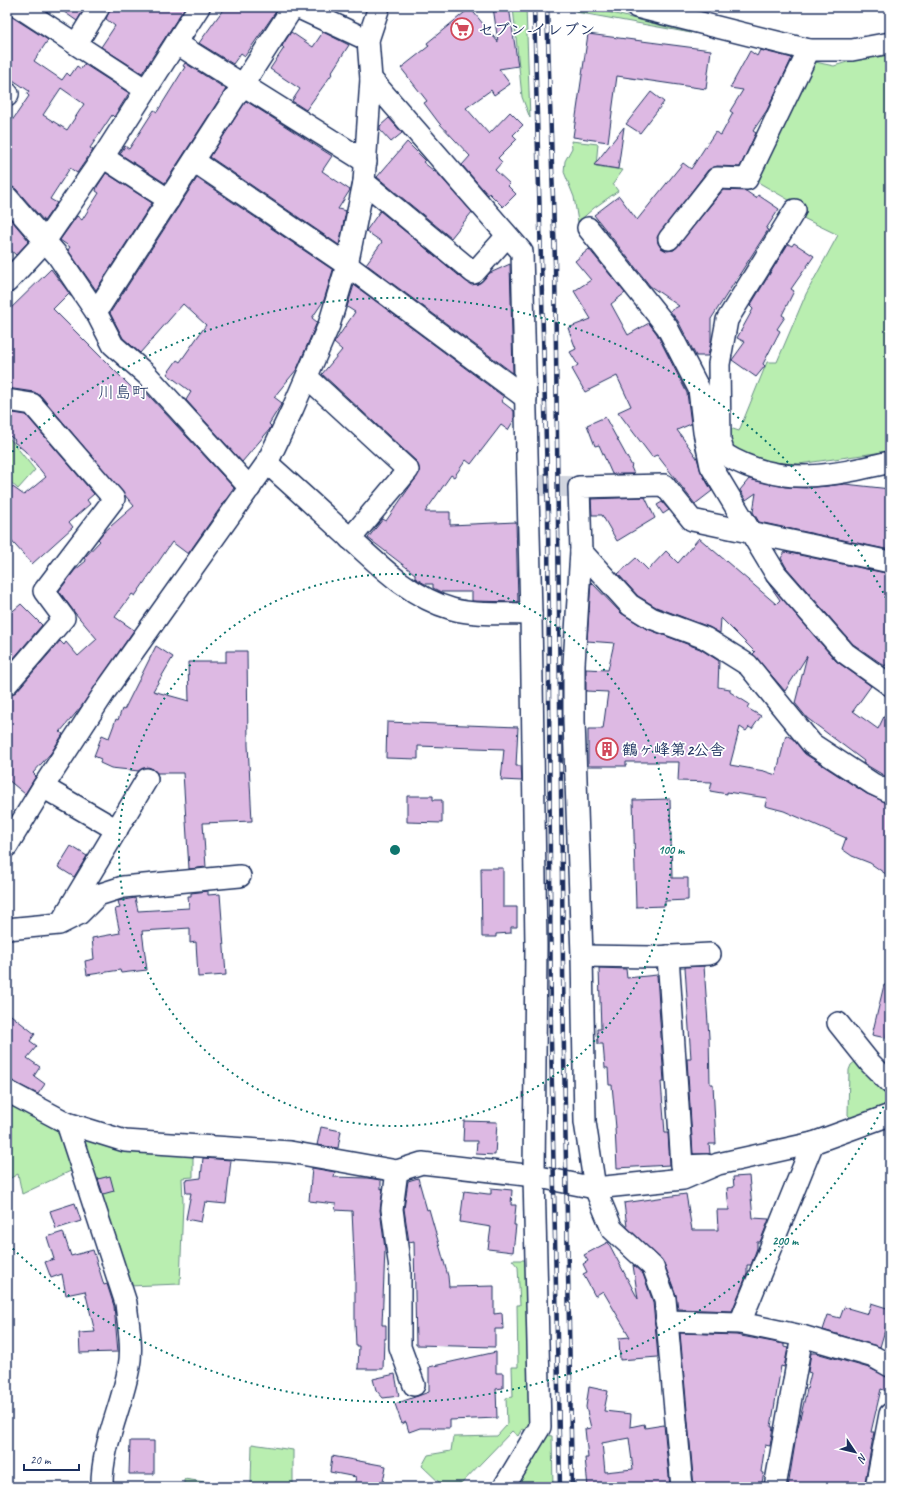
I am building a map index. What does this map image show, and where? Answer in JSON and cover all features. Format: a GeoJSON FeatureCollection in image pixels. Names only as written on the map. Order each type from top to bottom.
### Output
{"type":"FeatureCollection","features":[{"type":"Feature","properties":{"kind":"street"},"geometry":{"type":"LineString","coordinates":[[19,7],[77,43],[146,90]]}},
{"type":"Feature","properties":{"kind":"street"},"geometry":{"type":"LineString","coordinates":[[77,43],[99,7]]}},
{"type":"Feature","properties":{"kind":"street"},"geometry":{"type":"LineString","coordinates":[[7,282],[45,241],[103,157],[199,7]]}},
{"type":"Feature","properties":{"kind":"street"},"geometry":{"type":"LineString","coordinates":[[7,846],[43,786],[148,630],[267,462],[307,377],[329,325],[347,265],[365,172],[371,79],[368,40],[379,7]]}},
{"type":"Feature","properties":{"kind":"street"},"geometry":{"type":"LineString","coordinates":[[637,7],[809,50],[852,50],[890,43]]}},
{"type":"Feature","properties":{"kind":"street"},"geometry":{"type":"LineString","coordinates":[[96,312],[243,85],[301,8],[368,40]]}},
{"type":"Feature","properties":{"kind":"street"},"geometry":{"type":"LineString","coordinates":[[176,43],[243,85],[365,172],[474,273],[507,236]]}},
{"type":"Feature","properties":{"kind":"street"},"geometry":{"type":"LineString","coordinates":[[669,239],[717,178],[747,179],[809,50]]}},
{"type":"Feature","properties":{"kind":"street"},"geometry":{"type":"LineString","coordinates":[[371,79],[522,252],[531,614],[536,946],[534,1176],[540,1427],[504,1487]]}},
{"type":"Feature","properties":{"kind":"street"},"geometry":{"type":"LineString","coordinates":[[103,157],[168,200]]}},
{"type":"Feature","properties":{"kind":"street"},"geometry":{"type":"LineString","coordinates":[[194,161],[347,265],[526,398]]}},
{"type":"Feature","properties":{"kind":"street"},"geometry":{"type":"LineString","coordinates":[[8,199],[58,256],[96,312],[113,345],[147,375],[250,488]]}},
{"type":"Feature","properties":{"kind":"street"},"geometry":{"type":"LineString","coordinates":[[795,210],[726,320],[718,364],[711,466],[776,574],[845,653],[890,685]]}},
{"type":"Feature","properties":{"kind":"street"},"geometry":{"type":"LineString","coordinates":[[588,228],[667,327],[700,389],[713,443],[724,454],[740,464],[761,471],[784,476],[842,473],[890,462]]}},
{"type":"Feature","properties":{"kind":"street"},"geometry":{"type":"LineString","coordinates":[[307,377],[408,470],[350,539]]}},
{"type":"Feature","properties":{"kind":"street"},"geometry":{"type":"LineString","coordinates":[[7,400],[32,404],[114,499],[44,591],[64,618],[7,684]]}},
{"type":"Feature","properties":{"kind":"street"},"geometry":{"type":"LineString","coordinates":[[267,462],[386,573],[438,605],[454,610],[481,613],[531,614]]}},
{"type":"Feature","properties":{"kind":"street"},"geometry":{"type":"LineString","coordinates":[[682,1487],[665,1299],[653,1267],[612,1229],[595,1188],[585,1122],[582,956],[574,721],[574,664],[581,551],[579,487],[664,486],[692,520],[890,562]]}},
{"type":"Feature","properties":{"kind":"street"},"geometry":{"type":"LineString","coordinates":[[581,551],[630,605],[651,618],[704,638],[748,665],[812,744],[873,784],[890,792]]}},
{"type":"Feature","properties":{"kind":"street"},"geometry":{"type":"LineString","coordinates":[[59,924],[147,779]]}},
{"type":"Feature","properties":{"kind":"street"},"geometry":{"type":"LineString","coordinates":[[43,786],[117,830]]}},
{"type":"Feature","properties":{"kind":"street"},"geometry":{"type":"LineString","coordinates":[[7,929],[59,924],[79,914],[98,895],[124,887],[240,876]]}},
{"type":"Feature","properties":{"kind":"street"},"geometry":{"type":"LineString","coordinates":[[582,956],[668,956],[710,954]]}},
{"type":"Feature","properties":{"kind":"street"},"geometry":{"type":"LineString","coordinates":[[668,956],[682,1166],[718,1164],[813,1143],[890,1114]]}},
{"type":"Feature","properties":{"kind":"street"},"geometry":{"type":"LineString","coordinates":[[838,1023],[870,1063],[890,1083]]}},
{"type":"Feature","properties":{"kind":"street"},"geometry":{"type":"LineString","coordinates":[[7,1091],[67,1123],[125,1141],[290,1152],[397,1171],[422,1163],[534,1176],[595,1188],[683,1179],[718,1164]]}},
{"type":"Feature","properties":{"kind":"street"},"geometry":{"type":"LineString","coordinates":[[67,1123],[126,1302],[129,1332],[130,1365],[121,1402],[105,1451],[102,1487]]}},
{"type":"Feature","properties":{"kind":"street"},"geometry":{"type":"LineString","coordinates":[[740,1323],[813,1143]]}},
{"type":"Feature","properties":{"kind":"street"},"geometry":{"type":"LineString","coordinates":[[397,1171],[392,1209],[400,1269],[400,1347],[414,1385]]}},
{"type":"Feature","properties":{"kind":"street"},"geometry":{"type":"LineString","coordinates":[[666,1321],[740,1323],[802,1336],[874,1357],[890,1366]]}},
{"type":"Feature","properties":{"kind":"street"},"geometry":{"type":"LineString","coordinates":[[775,1487],[802,1336]]}},
{"type":"Feature","properties":{"kind":"street"},"geometry":{"type":"LineString","coordinates":[[876,1487],[890,1414]]}},
{"type":"Feature","properties":{"kind":"green space"},"geometry":{"type":"Polygon","coordinates":[[[513,7],[526,7],[530,118],[522,97],[513,7]]]}},
{"type":"Feature","properties":{"kind":"green space"},"geometry":{"type":"Polygon","coordinates":[[[577,7],[588,7],[691,33],[576,12],[577,7]]]}},
{"type":"Feature","properties":{"kind":"green space"},"geometry":{"type":"Polygon","coordinates":[[[890,49],[890,451],[799,464],[757,461],[733,450],[724,426],[739,431],[767,362],[777,362],[806,294],[838,235],[797,215],[801,207],[756,181],[815,62],[834,66],[890,49]]]}},
{"type":"Feature","properties":{"kind":"green space"},"geometry":{"type":"Polygon","coordinates":[[[571,141],[598,144],[596,166],[623,170],[613,184],[618,191],[594,208],[578,222],[574,197],[564,172],[565,161],[572,148],[571,141]]]}},
{"type":"Feature","properties":{"kind":"green space"},"geometry":{"type":"Polygon","coordinates":[[[7,435],[35,470],[18,489],[7,479],[7,435]]]}},
{"type":"Feature","properties":{"kind":"green space"},"geometry":{"type":"Polygon","coordinates":[[[856,1061],[890,1088],[890,1107],[851,1118],[848,1115],[849,1070],[851,1065],[856,1061]]]}},
{"type":"Feature","properties":{"kind":"green space"},"geometry":{"type":"Polygon","coordinates":[[[7,1097],[63,1126],[77,1168],[22,1194],[18,1174],[7,1180],[7,1097]]]}},
{"type":"Feature","properties":{"kind":"green space"},"geometry":{"type":"Polygon","coordinates":[[[75,1129],[193,1150],[193,1177],[182,1178],[183,1202],[180,1284],[129,1286],[75,1129]]]}},
{"type":"Feature","properties":{"kind":"green space"},"geometry":{"type":"Polygon","coordinates":[[[512,1260],[527,1260],[531,1428],[528,1433],[522,1429],[518,1436],[512,1431],[458,1487],[452,1484],[450,1487],[444,1487],[422,1466],[428,1455],[451,1451],[453,1437],[497,1436],[507,1425],[506,1398],[513,1397],[512,1367],[518,1367],[517,1305],[520,1305],[518,1267],[512,1260]]]}},
{"type":"Feature","properties":{"kind":"green space"},"geometry":{"type":"Polygon","coordinates":[[[545,1435],[552,1436],[553,1487],[514,1487],[545,1435]]]}},
{"type":"Feature","properties":{"kind":"green space"},"geometry":{"type":"Polygon","coordinates":[[[252,1444],[293,1450],[293,1487],[251,1484],[252,1444]]]}},
{"type":"Feature","properties":{"kind":"green space"},"geometry":{"type":"Polygon","coordinates":[[[184,1479],[233,1486],[233,1487],[184,1487],[184,1479]]]}},
{"type":"Feature","properties":{"kind":"building"},"geometry":{"type":"Polygon","coordinates":[[[57,7],[85,7],[77,21],[57,7]]]}},
{"type":"Feature","properties":{"kind":"building"},"geometry":{"type":"Polygon","coordinates":[[[111,7],[185,7],[142,73],[101,47],[115,26],[106,19],[111,7]]]}},
{"type":"Feature","properties":{"kind":"building"},"geometry":{"type":"Polygon","coordinates":[[[225,7],[273,7],[277,10],[245,56],[241,53],[233,64],[199,43],[225,7]]]}},
{"type":"Feature","properties":{"kind":"building"},"geometry":{"type":"Polygon","coordinates":[[[493,7],[509,7],[518,66],[499,69],[510,84],[494,95],[491,90],[466,108],[489,134],[510,112],[523,125],[513,135],[517,139],[498,158],[502,162],[495,170],[510,184],[508,186],[516,194],[503,207],[489,193],[488,195],[462,165],[470,156],[439,123],[424,103],[427,101],[401,68],[429,46],[427,43],[470,8],[498,42],[493,7]]]}},
{"type":"Feature","properties":{"kind":"building"},"geometry":{"type":"Polygon","coordinates":[[[7,10],[12,17],[48,40],[34,61],[62,80],[67,73],[70,76],[77,66],[81,69],[84,64],[129,93],[114,117],[112,115],[90,148],[93,150],[77,173],[70,168],[50,199],[57,203],[44,221],[16,189],[7,185],[7,128],[29,96],[27,94],[29,91],[7,76],[7,10]],[[61,88],[43,115],[67,130],[84,104],[61,88]]]}},
{"type":"Feature","properties":{"kind":"building"},"geometry":{"type":"Polygon","coordinates":[[[291,32],[313,47],[323,32],[349,45],[331,73],[332,74],[306,110],[292,101],[300,89],[270,69],[284,48],[282,46],[291,32]]]}},
{"type":"Feature","properties":{"kind":"building"},"geometry":{"type":"Polygon","coordinates":[[[588,34],[711,50],[706,89],[617,76],[608,142],[573,137],[588,34]]]}},
{"type":"Feature","properties":{"kind":"building"},"geometry":{"type":"Polygon","coordinates":[[[760,50],[792,58],[767,110],[753,131],[756,133],[740,167],[717,166],[708,170],[657,237],[661,248],[667,251],[674,250],[723,190],[746,191],[756,198],[758,195],[779,209],[766,229],[768,230],[711,319],[711,341],[708,356],[696,356],[678,321],[670,311],[679,306],[650,286],[594,215],[619,196],[637,220],[683,163],[691,169],[715,132],[721,135],[733,113],[730,111],[743,90],[730,88],[750,51],[757,56],[760,50]]]}},
{"type":"Feature","properties":{"kind":"building"},"geometry":{"type":"Polygon","coordinates":[[[185,63],[226,89],[165,183],[120,154],[125,146],[129,149],[154,110],[157,112],[185,67],[183,66],[185,63]]]}},
{"type":"Feature","properties":{"kind":"building"},"geometry":{"type":"Polygon","coordinates":[[[651,92],[664,102],[640,133],[626,124],[651,92]]]}},
{"type":"Feature","properties":{"kind":"building"},"geometry":{"type":"Polygon","coordinates":[[[246,101],[332,156],[322,171],[350,190],[338,209],[346,211],[339,245],[210,157],[246,101]]]}},
{"type":"Feature","properties":{"kind":"building"},"geometry":{"type":"Polygon","coordinates":[[[389,118],[402,133],[391,142],[380,130],[380,126],[389,118]]]}},
{"type":"Feature","properties":{"kind":"building"},"geometry":{"type":"Polygon","coordinates":[[[624,127],[618,169],[594,165],[624,127]]]}},
{"type":"Feature","properties":{"kind":"building"},"geometry":{"type":"Polygon","coordinates":[[[407,142],[425,160],[423,162],[439,175],[472,212],[451,238],[377,177],[407,142]]]}},
{"type":"Feature","properties":{"kind":"building"},"geometry":{"type":"Polygon","coordinates":[[[106,173],[152,203],[96,290],[68,250],[70,247],[60,240],[77,216],[82,220],[99,193],[96,191],[97,187],[106,173]]]}},
{"type":"Feature","properties":{"kind":"building"},"geometry":{"type":"Polygon","coordinates":[[[197,178],[333,270],[324,300],[312,318],[317,322],[297,369],[274,397],[282,403],[269,424],[271,426],[270,429],[242,462],[186,400],[191,392],[167,374],[177,360],[180,362],[206,325],[183,304],[140,353],[123,338],[110,313],[197,178]]]}},
{"type":"Feature","properties":{"kind":"building"},"geometry":{"type":"Polygon","coordinates":[[[380,211],[471,285],[478,284],[490,273],[510,264],[513,373],[366,264],[382,242],[366,231],[380,211]]]}},
{"type":"Feature","properties":{"kind":"building"},"geometry":{"type":"Polygon","coordinates":[[[7,215],[29,241],[16,255],[7,247],[7,215]]]}},
{"type":"Feature","properties":{"kind":"building"},"geometry":{"type":"Polygon","coordinates":[[[794,243],[814,256],[791,289],[794,291],[782,315],[785,317],[777,329],[780,331],[763,364],[765,366],[756,377],[732,360],[745,342],[737,338],[753,309],[750,306],[788,244],[792,246],[794,243]]]}},
{"type":"Feature","properties":{"kind":"building"},"geometry":{"type":"Polygon","coordinates":[[[589,249],[625,293],[611,304],[628,335],[649,323],[657,334],[687,393],[691,424],[677,430],[697,458],[701,472],[712,491],[695,504],[657,455],[652,457],[618,412],[631,406],[617,376],[585,392],[572,369],[578,365],[570,352],[576,349],[568,328],[591,319],[574,291],[591,280],[575,261],[589,249]]]}},
{"type":"Feature","properties":{"kind":"building"},"geometry":{"type":"Polygon","coordinates":[[[51,269],[72,297],[68,294],[53,309],[136,392],[141,387],[234,488],[188,554],[172,542],[135,596],[132,594],[115,617],[134,630],[81,707],[60,732],[63,734],[51,753],[33,773],[36,776],[25,794],[7,779],[7,696],[16,692],[60,641],[64,645],[66,642],[78,656],[97,639],[59,591],[75,570],[86,561],[84,558],[100,541],[98,539],[103,533],[134,506],[41,396],[34,392],[7,388],[7,312],[51,269]]]}},
{"type":"Feature","properties":{"kind":"building"},"geometry":{"type":"Polygon","coordinates":[[[354,285],[504,397],[501,401],[514,411],[514,420],[508,430],[501,425],[471,464],[466,460],[454,477],[451,475],[425,512],[450,512],[450,525],[516,522],[518,602],[472,601],[472,592],[441,592],[433,588],[433,584],[425,584],[415,578],[415,574],[368,538],[383,519],[386,521],[420,472],[416,461],[322,374],[342,350],[334,343],[355,312],[347,307],[354,285]]]}},
{"type":"Feature","properties":{"kind":"building"},"geometry":{"type":"Polygon","coordinates":[[[7,412],[26,415],[94,494],[87,500],[90,504],[69,522],[73,527],[32,564],[7,536],[7,483],[24,495],[46,477],[25,451],[7,434],[7,412]]]}},
{"type":"Feature","properties":{"kind":"building"},"geometry":{"type":"Polygon","coordinates":[[[605,417],[632,466],[631,467],[634,474],[612,474],[599,445],[595,446],[587,425],[605,417]]]}},
{"type":"Feature","properties":{"kind":"building"},"geometry":{"type":"Polygon","coordinates":[[[749,479],[785,487],[806,488],[845,484],[890,489],[890,550],[759,522],[753,512],[756,493],[746,500],[740,490],[749,479]]]}},
{"type":"Feature","properties":{"kind":"building"},"geometry":{"type":"Polygon","coordinates":[[[645,497],[655,518],[617,541],[602,515],[592,515],[591,499],[645,497]]]}},
{"type":"Feature","properties":{"kind":"building"},"geometry":{"type":"Polygon","coordinates":[[[662,502],[669,510],[663,514],[657,505],[662,502]]]}},
{"type":"Feature","properties":{"kind":"building"},"geometry":{"type":"Polygon","coordinates":[[[699,538],[776,604],[780,600],[766,580],[836,661],[871,686],[853,711],[878,729],[890,704],[890,779],[863,763],[864,761],[807,718],[795,703],[807,656],[785,691],[753,654],[755,652],[721,618],[720,633],[709,627],[656,607],[638,596],[618,574],[636,558],[648,570],[666,551],[678,563],[699,538]]]}},
{"type":"Feature","properties":{"kind":"building"},"geometry":{"type":"Polygon","coordinates":[[[785,552],[890,574],[890,659],[885,666],[853,644],[786,567],[781,558],[785,552]]]}},
{"type":"Feature","properties":{"kind":"building"},"geometry":{"type":"Polygon","coordinates":[[[591,582],[621,613],[645,628],[700,649],[719,661],[718,687],[730,689],[730,692],[749,704],[747,708],[761,716],[752,729],[749,727],[746,731],[740,727],[730,765],[764,771],[776,775],[786,735],[793,739],[805,754],[867,794],[890,804],[890,877],[870,863],[852,856],[842,849],[846,838],[784,811],[765,806],[767,798],[710,791],[712,782],[678,781],[679,762],[626,762],[626,766],[588,766],[588,729],[603,729],[608,692],[586,691],[586,669],[608,670],[614,643],[587,641],[591,582]]]}},
{"type":"Feature","properties":{"kind":"building"},"geometry":{"type":"Polygon","coordinates":[[[21,604],[42,625],[7,666],[7,616],[21,604]]]}},
{"type":"Feature","properties":{"kind":"building"},"geometry":{"type":"Polygon","coordinates":[[[156,646],[173,657],[153,691],[189,701],[188,662],[226,662],[226,651],[247,651],[248,745],[252,821],[203,823],[206,867],[189,869],[183,773],[157,773],[148,767],[139,771],[111,768],[100,763],[101,759],[94,756],[102,735],[109,738],[116,719],[118,720],[122,709],[124,710],[156,646]]]}},
{"type":"Feature","properties":{"kind":"building"},"geometry":{"type":"Polygon","coordinates":[[[387,722],[518,727],[516,766],[521,766],[522,781],[501,780],[504,749],[418,746],[418,759],[386,758],[387,722]]]}},
{"type":"Feature","properties":{"kind":"building"},"geometry":{"type":"Polygon","coordinates":[[[407,796],[433,796],[433,800],[442,800],[442,823],[407,822],[407,796]]]}},
{"type":"Feature","properties":{"kind":"building"},"geometry":{"type":"Polygon","coordinates":[[[670,799],[672,878],[688,878],[688,900],[665,901],[665,906],[636,907],[633,800],[670,799]]]}},
{"type":"Feature","properties":{"kind":"building"},"geometry":{"type":"Polygon","coordinates":[[[71,846],[87,856],[74,877],[58,867],[71,846]]]}},
{"type":"Feature","properties":{"kind":"building"},"geometry":{"type":"Polygon","coordinates":[[[481,868],[503,868],[503,907],[517,907],[517,927],[511,927],[511,933],[496,934],[496,937],[482,937],[481,868]]]}},
{"type":"Feature","properties":{"kind":"building"},"geometry":{"type":"Polygon","coordinates":[[[208,891],[208,895],[220,894],[226,975],[198,977],[196,942],[190,943],[190,928],[142,931],[147,970],[121,973],[120,970],[87,975],[85,961],[94,959],[92,938],[120,933],[115,909],[120,908],[118,901],[135,898],[138,911],[189,908],[188,896],[191,896],[191,893],[208,891]]]}},
{"type":"Feature","properties":{"kind":"building"},"geometry":{"type":"Polygon","coordinates":[[[704,966],[709,1037],[710,1084],[713,1084],[716,1144],[709,1144],[710,1154],[693,1154],[687,1059],[691,1059],[685,967],[704,966]]]}},
{"type":"Feature","properties":{"kind":"building"},"geometry":{"type":"Polygon","coordinates":[[[599,968],[626,969],[627,978],[657,975],[664,1082],[661,1082],[665,1133],[668,1133],[670,1165],[617,1168],[616,1128],[612,1085],[609,1085],[608,1068],[605,1068],[603,1044],[598,1044],[597,1029],[601,1029],[599,968]]]}},
{"type":"Feature","properties":{"kind":"building"},"geometry":{"type":"Polygon","coordinates":[[[884,985],[890,986],[890,1020],[886,1038],[872,1035],[884,985]]]}},
{"type":"Feature","properties":{"kind":"building"},"geometry":{"type":"Polygon","coordinates":[[[7,1012],[35,1034],[30,1041],[37,1046],[27,1058],[40,1067],[34,1076],[45,1084],[38,1094],[7,1079],[7,1012]]]}},
{"type":"Feature","properties":{"kind":"building"},"geometry":{"type":"Polygon","coordinates":[[[464,1121],[497,1122],[495,1155],[476,1154],[477,1141],[463,1141],[464,1121]]]}},
{"type":"Feature","properties":{"kind":"building"},"geometry":{"type":"Polygon","coordinates":[[[321,1127],[341,1131],[338,1148],[317,1145],[321,1127]]]}},
{"type":"Feature","properties":{"kind":"building"},"geometry":{"type":"Polygon","coordinates":[[[203,1158],[231,1160],[226,1204],[205,1202],[201,1222],[186,1219],[191,1193],[186,1193],[185,1180],[201,1178],[203,1158]]]}},
{"type":"Feature","properties":{"kind":"building"},"geometry":{"type":"Polygon","coordinates":[[[312,1168],[335,1172],[334,1177],[381,1180],[381,1189],[383,1188],[380,1210],[385,1249],[382,1325],[386,1325],[383,1369],[358,1369],[359,1346],[356,1346],[352,1211],[335,1210],[336,1204],[309,1201],[312,1168]]]}},
{"type":"Feature","properties":{"kind":"building"},"geometry":{"type":"Polygon","coordinates":[[[110,1176],[114,1191],[103,1194],[98,1179],[110,1176]]]}},
{"type":"Feature","properties":{"kind":"building"},"geometry":{"type":"Polygon","coordinates":[[[749,1176],[753,1218],[769,1219],[760,1242],[757,1242],[757,1248],[751,1265],[747,1265],[747,1274],[732,1311],[678,1309],[676,1295],[664,1263],[627,1227],[624,1203],[686,1194],[692,1230],[718,1230],[717,1210],[729,1210],[727,1188],[734,1187],[733,1177],[749,1176]]]}},
{"type":"Feature","properties":{"kind":"building"},"geometry":{"type":"Polygon","coordinates":[[[418,1178],[427,1210],[429,1209],[448,1276],[449,1287],[494,1286],[494,1314],[502,1313],[503,1329],[495,1329],[495,1347],[416,1345],[414,1241],[409,1242],[404,1209],[408,1181],[418,1178]]]}},
{"type":"Feature","properties":{"kind":"building"},"geometry":{"type":"Polygon","coordinates":[[[491,1188],[512,1190],[511,1205],[516,1205],[514,1225],[516,1225],[513,1252],[488,1249],[491,1227],[460,1222],[464,1191],[491,1194],[491,1188]]]}},
{"type":"Feature","properties":{"kind":"building"},"geometry":{"type":"Polygon","coordinates":[[[75,1203],[81,1221],[56,1229],[50,1211],[75,1203]]]}},
{"type":"Feature","properties":{"kind":"building"},"geometry":{"type":"Polygon","coordinates":[[[63,1232],[71,1256],[93,1250],[104,1285],[107,1284],[114,1306],[118,1352],[80,1353],[79,1333],[95,1332],[85,1291],[66,1295],[62,1274],[51,1278],[45,1262],[54,1259],[47,1237],[63,1232]]]}},
{"type":"Feature","properties":{"kind":"building"},"geometry":{"type":"Polygon","coordinates":[[[608,1242],[638,1299],[633,1265],[643,1274],[653,1302],[658,1357],[620,1360],[619,1338],[630,1337],[603,1291],[595,1296],[583,1274],[587,1272],[583,1264],[588,1261],[584,1255],[608,1242]]]}},
{"type":"Feature","properties":{"kind":"building"},"geometry":{"type":"Polygon","coordinates":[[[871,1303],[890,1309],[890,1328],[886,1327],[880,1347],[823,1330],[828,1315],[840,1318],[844,1307],[868,1314],[871,1303]]]}},
{"type":"Feature","properties":{"kind":"building"},"geometry":{"type":"Polygon","coordinates":[[[680,1333],[736,1335],[784,1344],[784,1347],[788,1348],[784,1367],[781,1366],[771,1427],[773,1427],[770,1446],[765,1445],[761,1472],[764,1473],[761,1487],[694,1487],[680,1333]]]}},
{"type":"Feature","properties":{"kind":"building"},"geometry":{"type":"Polygon","coordinates":[[[496,1352],[496,1373],[503,1373],[503,1388],[496,1389],[497,1418],[450,1420],[450,1428],[420,1428],[409,1432],[406,1422],[402,1424],[395,1404],[429,1392],[429,1367],[496,1352]]]}},
{"type":"Feature","properties":{"kind":"building"},"geometry":{"type":"Polygon","coordinates":[[[811,1353],[816,1353],[869,1368],[890,1378],[887,1391],[881,1389],[871,1432],[874,1432],[864,1487],[788,1487],[797,1431],[811,1373],[808,1372],[811,1353]]]}},
{"type":"Feature","properties":{"kind":"building"},"geometry":{"type":"Polygon","coordinates":[[[395,1374],[399,1396],[383,1398],[376,1390],[373,1379],[395,1374]]]}},
{"type":"Feature","properties":{"kind":"building"},"geometry":{"type":"Polygon","coordinates":[[[589,1387],[608,1391],[604,1411],[631,1414],[630,1427],[644,1424],[645,1428],[664,1425],[670,1487],[629,1487],[629,1484],[588,1487],[585,1458],[588,1458],[585,1429],[591,1428],[586,1407],[589,1387]],[[629,1438],[602,1443],[605,1472],[633,1469],[629,1438]]]}},
{"type":"Feature","properties":{"kind":"building"},"geometry":{"type":"Polygon","coordinates":[[[130,1441],[154,1441],[154,1474],[129,1474],[130,1441]]]}},
{"type":"Feature","properties":{"kind":"building"},"geometry":{"type":"Polygon","coordinates":[[[332,1456],[386,1466],[382,1487],[354,1487],[356,1477],[330,1472],[332,1456]]]}},
{"type":"Feature","properties":{"kind":"tunnel"},"geometry":{"type":"LineString","coordinates":[[528,485],[579,487]]}},
{"type":"Feature","properties":{"kind":"railway"},"geometry":{"type":"LineString","coordinates":[[534,7],[548,515],[551,1039],[560,1487]]}},
{"type":"Feature","properties":{"kind":"railway"},"geometry":{"type":"LineString","coordinates":[[547,7],[555,262],[564,1054],[572,1487]]}},
{"type":"Feature","properties":{"kind":"place","name":"セブン-イレブン"},"geometry":{"type":"Point","coordinates":[462,29]}},
{"type":"Feature","properties":{"kind":"place","name":"鶴ヶ峰第2公舎"},"geometry":{"type":"Point","coordinates":[607,749]}},
{"type":"Feature","properties":{"kind":"district","name":"川島町"},"geometry":{"type":"Point","coordinates":[123,392]}}]}
